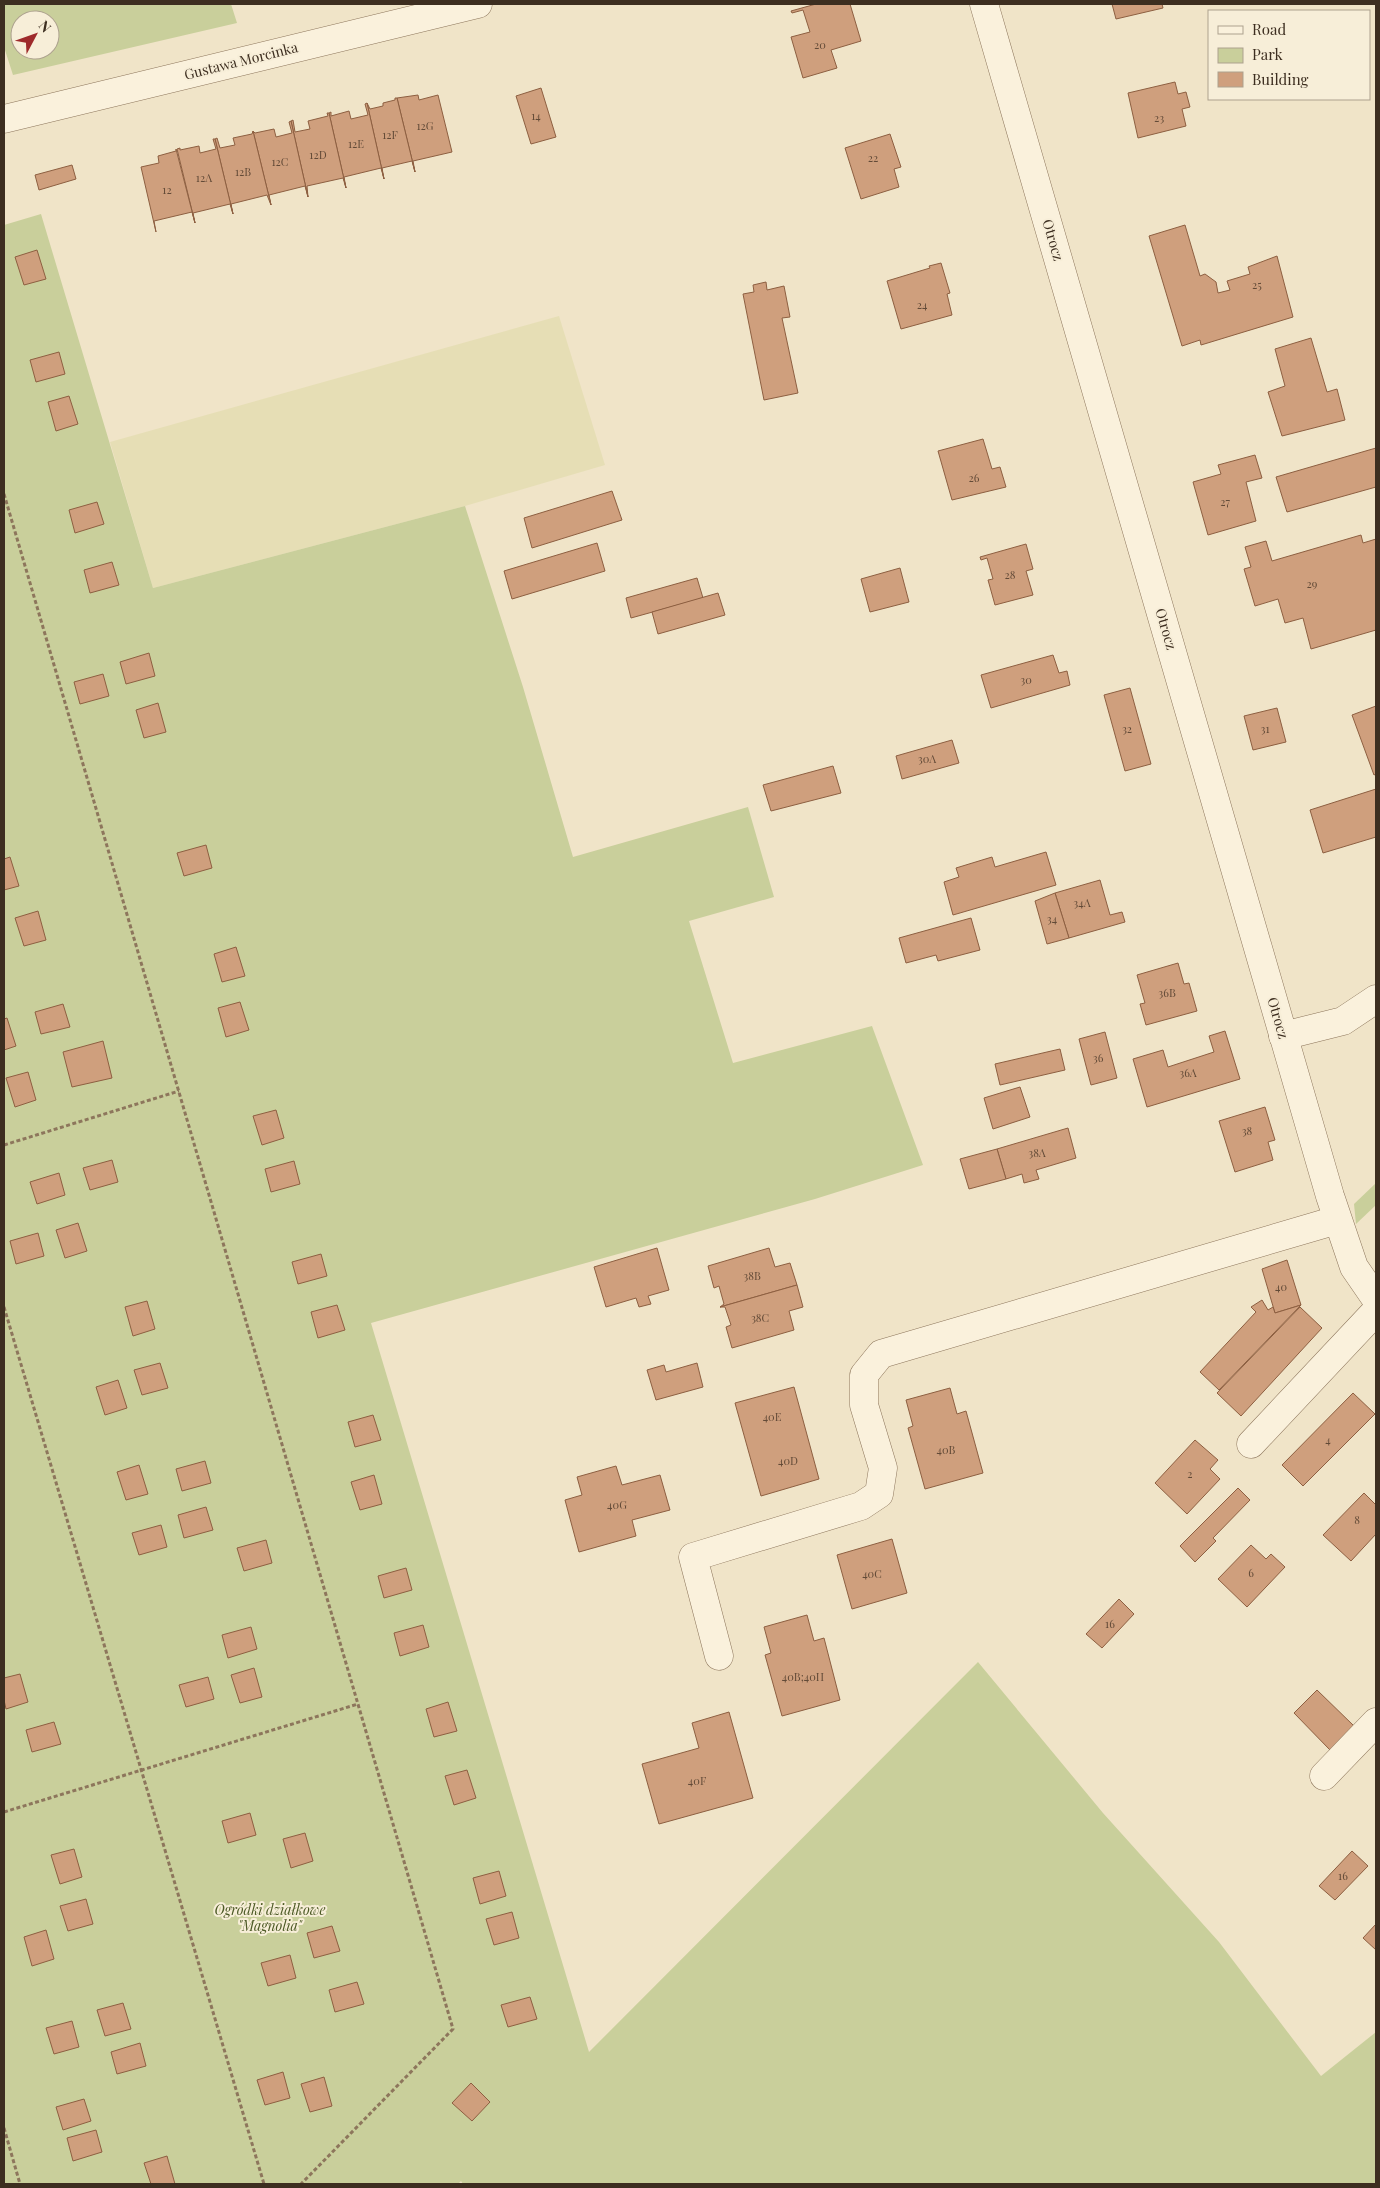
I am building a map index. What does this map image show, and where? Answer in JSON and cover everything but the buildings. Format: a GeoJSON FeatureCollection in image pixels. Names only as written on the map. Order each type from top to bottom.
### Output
{"type":"FeatureCollection","features":[{"type":"Feature","properties":{"kind":"street","name":"Gustawa Morcinka"},"geometry":{"type":"LineString","coordinates":[[4,119],[478,4]]}},
{"type":"Feature","properties":{"kind":"street","name":"Otrocz"},"geometry":{"type":"LineString","coordinates":[[984,4],[1348,1254],[1354,1267],[1376,1298]]}},
{"type":"Feature","properties":{"kind":"street"},"geometry":{"type":"LineString","coordinates":[[1283,1036],[1343,1021],[1376,999]]}},
{"type":"Feature","properties":{"kind":"street"},"geometry":{"type":"LineString","coordinates":[[719,1656],[693,1557],[861,1506],[879,1494],[883,1468],[864,1405],[864,1375],[881,1354],[1338,1220]]}},
{"type":"Feature","properties":{"kind":"street"},"geometry":{"type":"LineString","coordinates":[[1251,1444],[1376,1311]]}},
{"type":"Feature","properties":{"kind":"street"},"geometry":{"type":"LineString","coordinates":[[1324,1776],[1376,1722]]}},
{"type":"Feature","properties":{"kind":"path"},"geometry":{"type":"LineString","coordinates":[[4,494],[453,2029],[301,2184]]}},
{"type":"Feature","properties":{"kind":"path"},"geometry":{"type":"LineString","coordinates":[[4,1145],[179,1091]]}},
{"type":"Feature","properties":{"kind":"path"},"geometry":{"type":"LineString","coordinates":[[4,1307],[264,2184]]}},
{"type":"Feature","properties":{"kind":"path"},"geometry":{"type":"LineString","coordinates":[[4,1812],[358,1704]]}},
{"type":"Feature","properties":{"kind":"path"},"geometry":{"type":"LineString","coordinates":[[4,2128],[20,2184]]}},
{"type":"Feature","properties":{"kind":"shaded area"},"geometry":{"type":"Polygon","coordinates":[[[559,316],[605,465],[465,506],[153,588],[110,442],[559,316]]]}},
{"type":"Feature","properties":{"kind":"green space"},"geometry":{"type":"Polygon","coordinates":[[[4,4],[231,4],[237,23],[13,75],[4,47],[4,4]]]}},
{"type":"Feature","properties":{"kind":"green space","name":"Ogródki działkowe \"Magnolia\""},"geometry":{"type":"Polygon","coordinates":[[[41,214],[153,588],[465,506],[523,687],[573,857],[748,807],[774,897],[689,921],[733,1063],[872,1026],[923,1165],[815,1199],[371,1323],[589,2052],[978,1662],[1103,1813],[1219,1942],[1321,2076],[1376,2032],[1376,2184],[463,2184],[461,2181],[458,2184],[4,2184],[4,225],[41,214]]]}},
{"type":"Feature","properties":{"kind":"green space"},"geometry":{"type":"Polygon","coordinates":[[[1376,1183],[1376,1205],[1356,1224],[1354,1204],[1376,1183]]]}}]}
